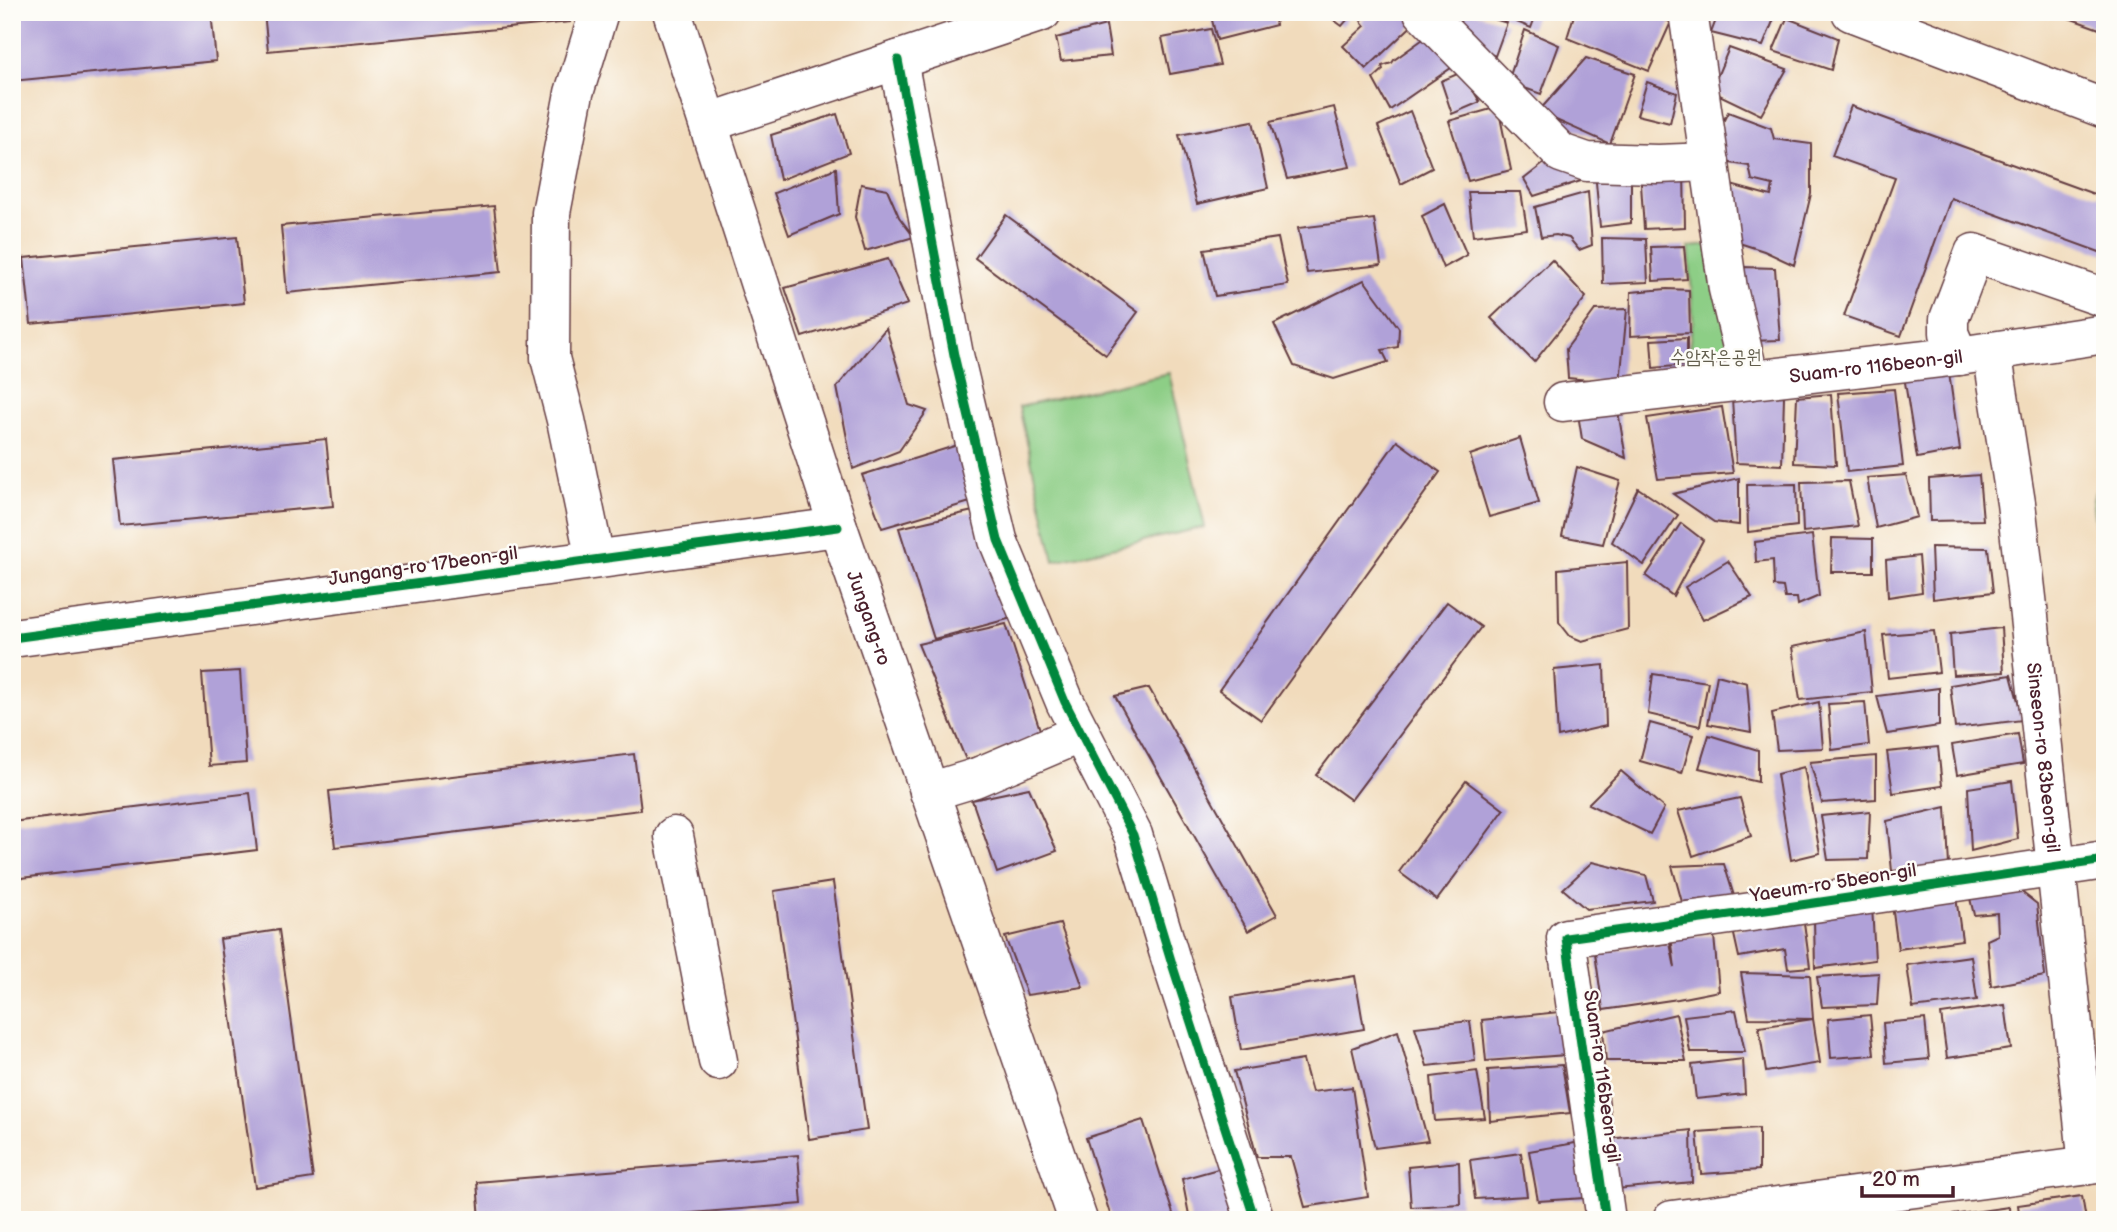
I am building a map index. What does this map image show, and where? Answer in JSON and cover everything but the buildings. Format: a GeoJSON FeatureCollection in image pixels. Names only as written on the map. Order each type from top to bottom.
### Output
{"type":"FeatureCollection","features":[{"type":"Feature","properties":{"kind":"street"},"geometry":{"type":"LineString","coordinates":[[595,559],[550,358],[551,213],[574,93],[598,12]]}},
{"type":"Feature","properties":{"kind":"street","name":"Jungang-ro"},"geometry":{"type":"LineString","coordinates":[[672,12],[838,527],[1078,1220]]}},
{"type":"Feature","properties":{"kind":"street"},"geometry":{"type":"LineString","coordinates":[[708,123],[898,60],[962,25],[1042,12]]}},
{"type":"Feature","properties":{"kind":"street"},"geometry":{"type":"LineString","coordinates":[[1423,12],[1561,153],[1587,162],[1710,162]]}},
{"type":"Feature","properties":{"kind":"street"},"geometry":{"type":"LineString","coordinates":[[1688,12],[1728,289],[1750,380]]}},
{"type":"Feature","properties":{"kind":"street"},"geometry":{"type":"LineString","coordinates":[[1851,12],[2105,109]]}},
{"type":"Feature","properties":{"kind":"street"},"geometry":{"type":"LineString","coordinates":[[898,60],[954,355],[998,540],[1065,702],[1133,835],[1255,1220]]}},
{"type":"Feature","properties":{"kind":"street","name":"Sinseon-ro 83beon-gil"},"geometry":{"type":"LineString","coordinates":[[2096,1164],[2054,866],[2017,517],[1975,354],[1949,333],[1949,319],[1975,253],[2105,298]]}},
{"type":"Feature","properties":{"kind":"street","name":"Suam-ro 116beon-gil"},"geometry":{"type":"LineString","coordinates":[[1563,402],[1975,354],[2105,334]]}},
{"type":"Feature","properties":{"kind":"street","name":"Jungang-ro 17beon-gil"},"geometry":{"type":"LineString","coordinates":[[12,638],[838,527]]}},
{"type":"Feature","properties":{"kind":"street"},"geometry":{"type":"LineString","coordinates":[[929,792],[975,778],[1081,733]]}},
{"type":"Feature","properties":{"kind":"street"},"geometry":{"type":"LineString","coordinates":[[674,836],[718,1061]]}},
{"type":"Feature","properties":{"kind":"street","name":"Yaeum-ro 5beon-gil"},"geometry":{"type":"LineString","coordinates":[[1566,938],[2105,860]]}},
{"type":"Feature","properties":{"kind":"street","name":"Suam-ro 116beon-gil"},"geometry":{"type":"LineString","coordinates":[[1566,938],[1606,1220]]}},
{"type":"Feature","properties":{"kind":"street"},"geometry":{"type":"LineString","coordinates":[[1672,1220],[2096,1164]]}},
{"type":"Feature","properties":{"kind":"green space","name":"수암작은공원"},"geometry":{"type":"Polygon","coordinates":[[[1722,244],[1750,380],[1683,388],[1693,319],[1689,247],[1722,244]]]}},
{"type":"Feature","properties":{"kind":"green space"},"geometry":{"type":"Polygon","coordinates":[[[1169,373],[1205,527],[1054,561],[1019,407],[1169,373]]]}},
{"type":"Feature","properties":{"kind":"green space"},"geometry":{"type":"Polygon","coordinates":[[[2105,471],[2105,598],[2092,499],[2105,471]]]}},
{"type":"Feature","properties":{"kind":"cycle path"},"geometry":{"type":"LineString","coordinates":[[898,60],[954,355],[998,540],[1065,702],[1133,835],[1255,1220]]}},
{"type":"Feature","properties":{"kind":"cycle path"},"geometry":{"type":"LineString","coordinates":[[12,638],[838,527]]}},
{"type":"Feature","properties":{"kind":"cycle path"},"geometry":{"type":"LineString","coordinates":[[1606,1220],[1566,938],[2105,860]]}}]}
